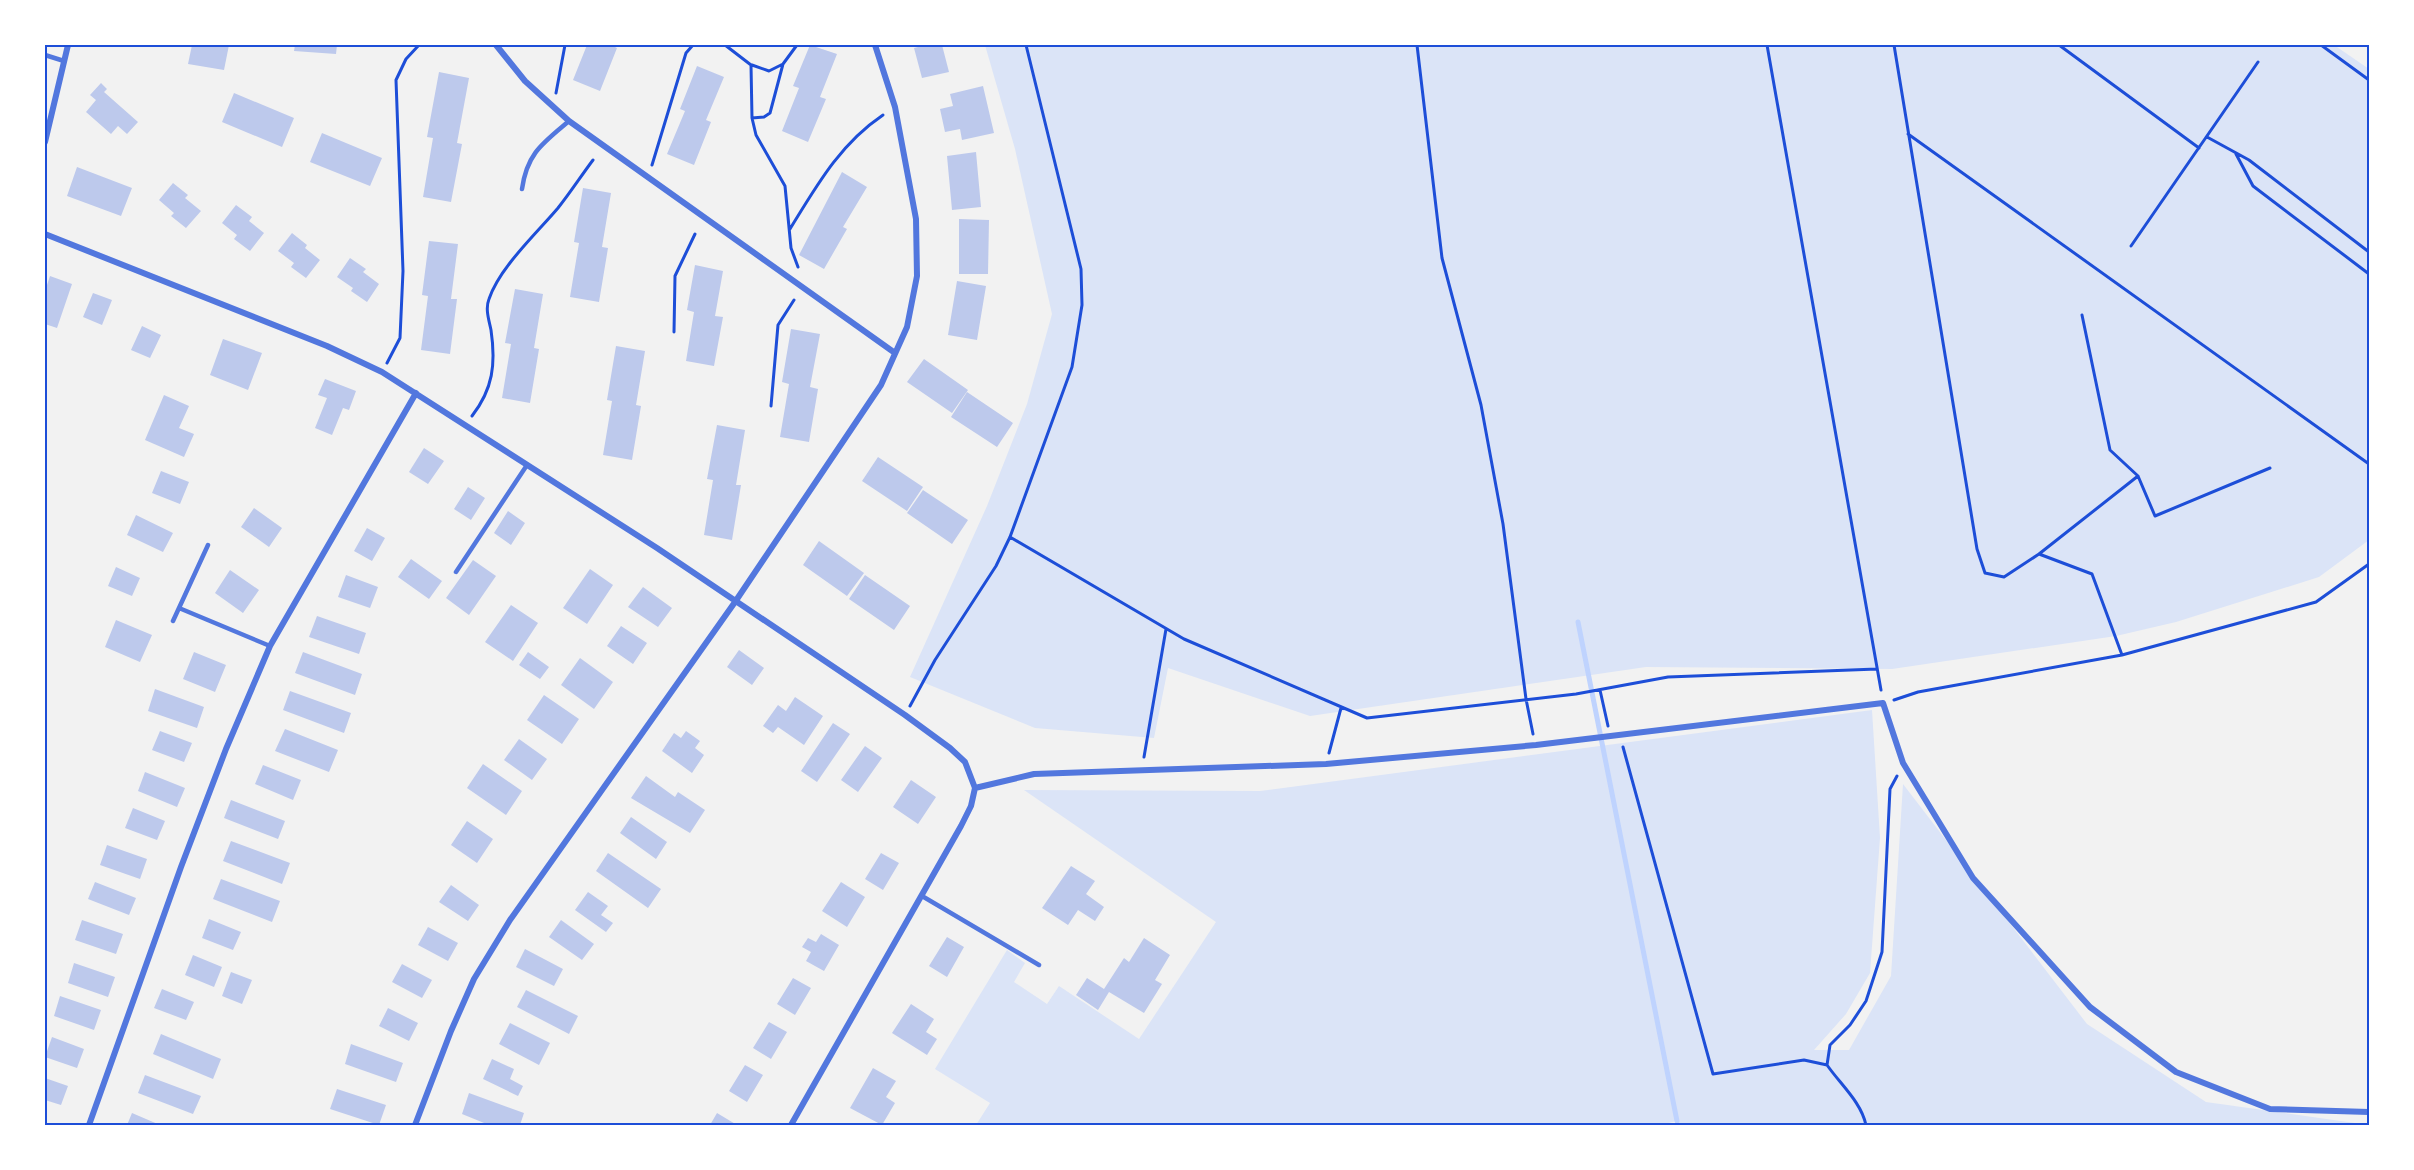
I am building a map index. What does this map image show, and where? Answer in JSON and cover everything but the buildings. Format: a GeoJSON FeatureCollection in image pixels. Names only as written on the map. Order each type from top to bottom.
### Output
{"type":"FeatureCollection","features":[{"type":"Feature","properties":{"kind":"street"},"geometry":{"type":"LineString","coordinates":[[45,142],[68,45]]}},
{"type":"Feature","properties":{"kind":"street"},"geometry":{"type":"LineString","coordinates":[[496,45],[525,81],[569,121],[648,179],[804,286],[895,353]]}},
{"type":"Feature","properties":{"kind":"street"},"geometry":{"type":"LineString","coordinates":[[415,1125],[451,1030],[480,969],[510,920],[735,602],[881,385],[908,327],[917,276],[916,219],[895,107],[875,45]]}},
{"type":"Feature","properties":{"kind":"street"},"geometry":{"type":"LineString","coordinates":[[45,234],[327,346],[382,372],[657,548],[905,716],[950,748],[965,762],[975,788],[971,806],[791,1125]]}},
{"type":"Feature","properties":{"kind":"street"},"geometry":{"type":"LineString","coordinates":[[89,1125],[185,856],[226,749],[270,646],[416,393]]}},
{"type":"Feature","properties":{"kind":"street"},"geometry":{"type":"LineString","coordinates":[[975,788],[1034,774],[1326,764],[1536,745],[1610,738],[1883,703],[1903,763],[1973,878],[2090,1007],[2176,1072],[2270,1109],[2369,1112]]}},
{"type":"Feature","properties":{"kind":"lane"},"geometry":{"type":"LineString","coordinates":[[45,56],[64,61]]}},
{"type":"Feature","properties":{"kind":"lane"},"geometry":{"type":"LineString","coordinates":[[522,189],[525,168],[534,152],[569,121]]}},
{"type":"Feature","properties":{"kind":"lane"},"geometry":{"type":"LineString","coordinates":[[456,572],[527,465]]}},
{"type":"Feature","properties":{"kind":"lane"},"geometry":{"type":"LineString","coordinates":[[173,621],[208,545]]}},
{"type":"Feature","properties":{"kind":"lane"},"geometry":{"type":"LineString","coordinates":[[179,608],[270,646]]}},
{"type":"Feature","properties":{"kind":"lane"},"geometry":{"type":"LineString","coordinates":[[922,896],[1039,965]]}},
{"type":"Feature","properties":{"kind":"path"},"geometry":{"type":"LineString","coordinates":[[382,372],[400,338],[403,271],[396,80],[406,59],[419,45]]}},
{"type":"Feature","properties":{"kind":"path"},"geometry":{"type":"LineString","coordinates":[[553,106],[565,45]]}},
{"type":"Feature","properties":{"kind":"path"},"geometry":{"type":"LineString","coordinates":[[648,179],[686,53],[693,45]]}},
{"type":"Feature","properties":{"kind":"path"},"geometry":{"type":"LineString","coordinates":[[725,45],[751,65],[769,71],[783,64]]}},
{"type":"Feature","properties":{"kind":"path"},"geometry":{"type":"LineString","coordinates":[[752,118],[764,117],[770,113],[783,64],[797,45]]}},
{"type":"Feature","properties":{"kind":"path"},"geometry":{"type":"LineString","coordinates":[[905,716],[935,660],[996,566],[1010,537],[1072,367],[1082,305],[1081,269],[1026,45]]}},
{"type":"Feature","properties":{"kind":"path"},"geometry":{"type":"LineString","coordinates":[[1417,45],[1442,258],[1481,405],[1503,524],[1526,699],[1536,745]]}},
{"type":"Feature","properties":{"kind":"path"},"geometry":{"type":"LineString","coordinates":[[1767,45],[1883,703],[1918,692],[2122,655],[2316,602],[2369,564]]}},
{"type":"Feature","properties":{"kind":"path"},"geometry":{"type":"LineString","coordinates":[[1894,45],[1977,549],[1985,573],[2004,576],[2039,554],[2138,476]]}},
{"type":"Feature","properties":{"kind":"path"},"geometry":{"type":"LineString","coordinates":[[2059,45],[2199,148]]}},
{"type":"Feature","properties":{"kind":"path"},"geometry":{"type":"LineString","coordinates":[[2320,45],[2369,80]]}},
{"type":"Feature","properties":{"kind":"path"},"geometry":{"type":"LineString","coordinates":[[2131,246],[2258,62]]}},
{"type":"Feature","properties":{"kind":"path"},"geometry":{"type":"LineString","coordinates":[[751,65],[752,118],[756,135],[784,186],[791,248],[804,286]]}},
{"type":"Feature","properties":{"kind":"path"},"geometry":{"type":"LineString","coordinates":[[789,231],[829,166],[859,131],[895,107]]}},
{"type":"Feature","properties":{"kind":"path"},"geometry":{"type":"LineString","coordinates":[[1908,134],[2369,464]]}},
{"type":"Feature","properties":{"kind":"path"},"geometry":{"type":"LineString","coordinates":[[2207,136],[2249,160],[2369,252]]}},
{"type":"Feature","properties":{"kind":"path"},"geometry":{"type":"LineString","coordinates":[[2235,153],[2253,186],[2369,274]]}},
{"type":"Feature","properties":{"kind":"path"},"geometry":{"type":"LineString","coordinates":[[466,425],[484,401],[492,379],[494,356],[488,300],[516,257],[560,206],[593,160]]}},
{"type":"Feature","properties":{"kind":"path"},"geometry":{"type":"LineString","coordinates":[[674,332],[675,276],[695,234]]}},
{"type":"Feature","properties":{"kind":"path"},"geometry":{"type":"LineString","coordinates":[[771,406],[778,325],[794,300]]}},
{"type":"Feature","properties":{"kind":"path"},"geometry":{"type":"LineString","coordinates":[[2082,315],[2110,450],[2138,476],[2155,516],[2270,468]]}},
{"type":"Feature","properties":{"kind":"path"},"geometry":{"type":"LineString","coordinates":[[1010,537],[1184,639],[1367,718],[1600,690],[1668,677],[1877,669]]}},
{"type":"Feature","properties":{"kind":"path"},"geometry":{"type":"LineString","coordinates":[[2039,554],[2092,574],[2122,655]]}},
{"type":"Feature","properties":{"kind":"path"},"geometry":{"type":"LineString","coordinates":[[1142,770],[1166,629]]}},
{"type":"Feature","properties":{"kind":"path"},"geometry":{"type":"LineString","coordinates":[[1600,690],[1610,738]]}},
{"type":"Feature","properties":{"kind":"path"},"geometry":{"type":"LineString","coordinates":[[1326,764],[1341,708]]}},
{"type":"Feature","properties":{"kind":"path"},"geometry":{"type":"LineString","coordinates":[[1626,756],[1713,1074],[1804,1060],[1827,1065],[1844,1089],[1863,1109],[1866,1125]]}},
{"type":"Feature","properties":{"kind":"path"},"geometry":{"type":"LineString","coordinates":[[1827,1065],[1830,1045],[1850,1025],[1866,1001],[1882,952],[1890,789],[1903,763]]}},
{"type":"Feature","properties":{"kind":"shaded area"},"geometry":{"type":"Polygon","coordinates":[[[985,45],[2334,45],[2369,69],[2369,540],[2319,577],[2176,622],[2116,636],[1892,669],[1646,667],[1310,716],[1168,668],[1154,738],[1035,728],[910,677],[987,506],[1027,404],[1052,314],[1015,149],[985,45]]]}},
{"type":"Feature","properties":{"kind":"shaded area"},"geometry":{"type":"Polygon","coordinates":[[[1872,710],[1880,838],[1870,973],[1846,1014],[1814,1050],[1849,1050],[1891,976],[1903,784],[2087,1024],[2206,1102],[2369,1125],[1681,1125],[1677,1121],[1660,1125],[976,1125],[990,1103],[935,1069],[1007,950],[1025,963],[1014,982],[1047,1004],[1059,986],[1139,1039],[1216,922],[1024,790],[1260,791],[1872,710]]]}},
{"type":"Feature","properties":{"kind":"waterway"},"geometry":{"type":"LineString","coordinates":[[1578,622],[1677,1121]]}}]}
